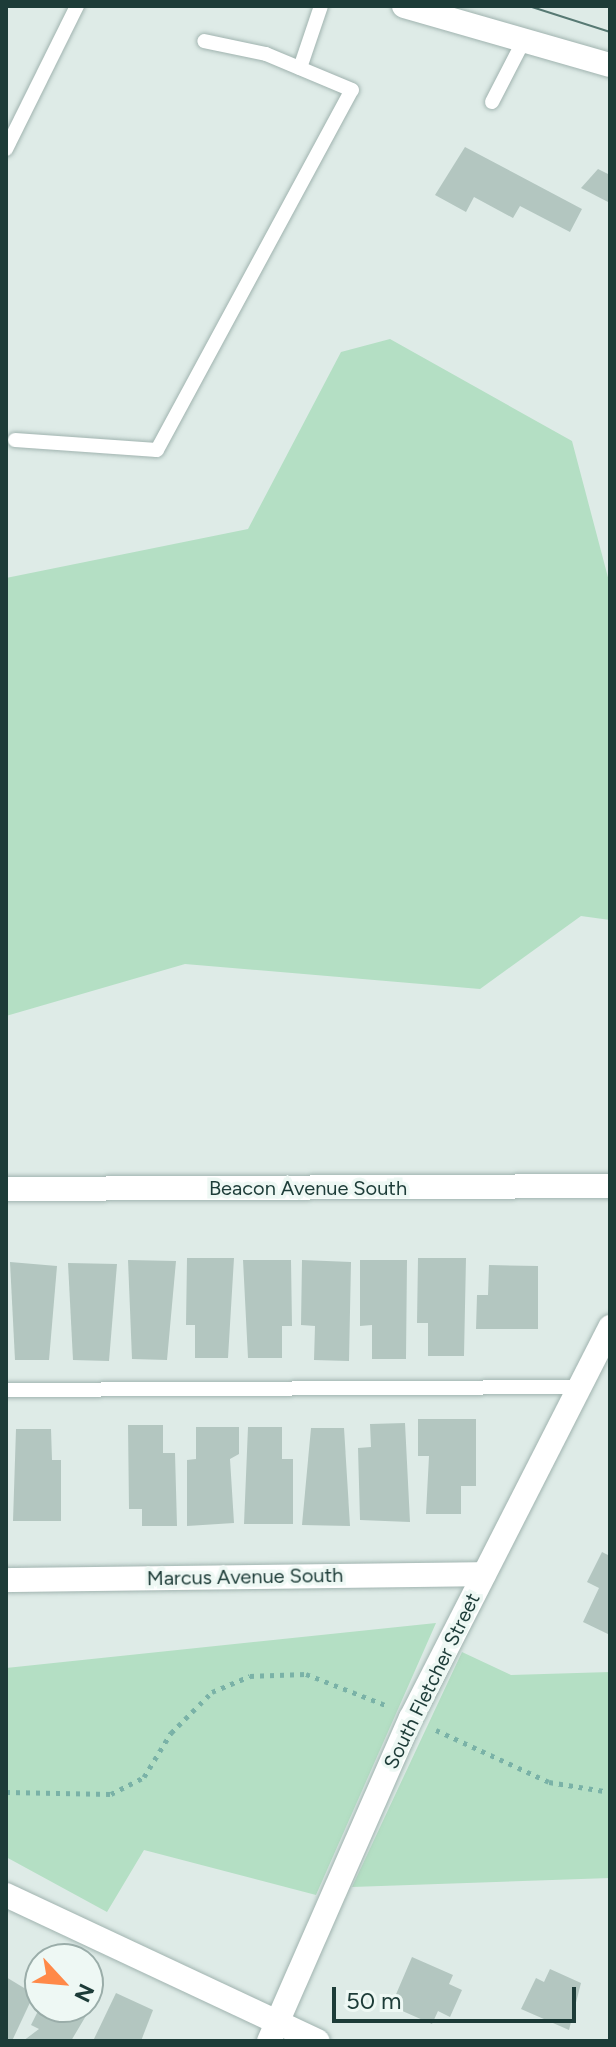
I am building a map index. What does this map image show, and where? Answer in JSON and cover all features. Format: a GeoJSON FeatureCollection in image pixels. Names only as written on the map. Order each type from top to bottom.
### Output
{"type":"FeatureCollection","features":[{"type":"Feature","properties":{"kind":"street"},"geometry":{"type":"LineString","coordinates":[[404,6],[610,65]]}},
{"type":"Feature","properties":{"kind":"street","name":"Beacon Avenue South"},"geometry":{"type":"LineString","coordinates":[[6,1189],[610,1186]]}},
{"type":"Feature","properties":{"kind":"street","name":"South Fletcher Street"},"geometry":{"type":"LineString","coordinates":[[274,2031],[411,1718],[610,1327]]}},
{"type":"Feature","properties":{"kind":"street","name":"Marcus Avenue South"},"geometry":{"type":"LineString","coordinates":[[6,1580],[484,1574]]}},
{"type":"Feature","properties":{"kind":"street"},"geometry":{"type":"LineString","coordinates":[[6,1895],[274,2031],[318,2041]]}},
{"type":"Feature","properties":{"kind":"lane"},"geometry":{"type":"LineString","coordinates":[[6,149],[77,6]]}},
{"type":"Feature","properties":{"kind":"lane"},"geometry":{"type":"LineString","coordinates":[[300,68],[321,6]]}},
{"type":"Feature","properties":{"kind":"lane"},"geometry":{"type":"LineString","coordinates":[[492,102],[524,40]]}},
{"type":"Feature","properties":{"kind":"lane"},"geometry":{"type":"LineString","coordinates":[[15,440],[157,450],[352,90],[300,68],[204,41]]}},
{"type":"Feature","properties":{"kind":"lane"},"geometry":{"type":"LineString","coordinates":[[6,1390],[579,1387]]}},
{"type":"Feature","properties":{"kind":"path"},"geometry":{"type":"LineString","coordinates":[[6,1792],[111,1794],[144,1777],[171,1733],[212,1692],[250,1676],[306,1674],[393,1709]]}},
{"type":"Feature","properties":{"kind":"path"},"geometry":{"type":"LineString","coordinates":[[424,1724],[549,1782],[610,1792]]}},
{"type":"Feature","properties":{"kind":"green space"},"geometry":{"type":"Polygon","coordinates":[[[390,339],[572,441],[610,585],[610,920],[581,916],[480,989],[185,964],[6,1016],[6,578],[248,529],[341,352],[390,339]]]}},
{"type":"Feature","properties":{"kind":"green space"},"geometry":{"type":"Polygon","coordinates":[[[436,1623],[316,1895],[144,1850],[107,1912],[6,1857],[6,1668],[436,1623]]]}},
{"type":"Feature","properties":{"kind":"green space"},"geometry":{"type":"Polygon","coordinates":[[[462,1652],[511,1675],[610,1672],[610,1878],[352,1887],[462,1652]]]}},
{"type":"Feature","properties":{"kind":"building"},"geometry":{"type":"Polygon","coordinates":[[[465,147],[582,209],[570,232],[520,206],[513,218],[474,197],[466,212],[435,195],[465,147]]]}},
{"type":"Feature","properties":{"kind":"building"},"geometry":{"type":"Polygon","coordinates":[[[598,169],[610,175],[610,203],[581,188],[598,169]]]}},
{"type":"Feature","properties":{"kind":"building"},"geometry":{"type":"Polygon","coordinates":[[[187,1258],[234,1258],[228,1358],[195,1358],[195,1325],[186,1325],[187,1258]]]}},
{"type":"Feature","properties":{"kind":"building"},"geometry":{"type":"Polygon","coordinates":[[[418,1258],[466,1258],[464,1356],[428,1356],[428,1323],[417,1323],[418,1258]]]}},
{"type":"Feature","properties":{"kind":"building"},"geometry":{"type":"Polygon","coordinates":[[[128,1260],[176,1261],[167,1360],[132,1359],[128,1260]]]}},
{"type":"Feature","properties":{"kind":"building"},"geometry":{"type":"Polygon","coordinates":[[[243,1260],[291,1260],[292,1326],[282,1326],[282,1358],[248,1358],[243,1260]]]}},
{"type":"Feature","properties":{"kind":"building"},"geometry":{"type":"Polygon","coordinates":[[[302,1260],[351,1262],[349,1361],[314,1360],[315,1326],[301,1325],[302,1260]]]}},
{"type":"Feature","properties":{"kind":"building"},"geometry":{"type":"Polygon","coordinates":[[[360,1260],[407,1260],[406,1359],[372,1359],[372,1325],[360,1326],[360,1260]]]}},
{"type":"Feature","properties":{"kind":"building"},"geometry":{"type":"Polygon","coordinates":[[[10,1262],[57,1266],[49,1360],[15,1360],[10,1262]]]}},
{"type":"Feature","properties":{"kind":"building"},"geometry":{"type":"Polygon","coordinates":[[[68,1263],[117,1264],[109,1361],[73,1360],[68,1263]]]}},
{"type":"Feature","properties":{"kind":"building"},"geometry":{"type":"Polygon","coordinates":[[[489,1265],[538,1266],[538,1329],[476,1329],[477,1295],[488,1295],[489,1265]]]}},
{"type":"Feature","properties":{"kind":"building"},"geometry":{"type":"Polygon","coordinates":[[[418,1419],[476,1419],[476,1486],[461,1486],[461,1514],[426,1514],[429,1456],[418,1456],[418,1419]]]}},
{"type":"Feature","properties":{"kind":"building"},"geometry":{"type":"Polygon","coordinates":[[[405,1423],[410,1522],[360,1520],[358,1448],[371,1447],[370,1424],[405,1423]]]}},
{"type":"Feature","properties":{"kind":"building"},"geometry":{"type":"Polygon","coordinates":[[[128,1425],[163,1425],[163,1453],[175,1453],[177,1526],[142,1526],[142,1509],[129,1509],[128,1425]]]}},
{"type":"Feature","properties":{"kind":"building"},"geometry":{"type":"Polygon","coordinates":[[[196,1427],[239,1427],[239,1454],[230,1459],[234,1523],[187,1526],[187,1460],[196,1459],[196,1427]]]}},
{"type":"Feature","properties":{"kind":"building"},"geometry":{"type":"Polygon","coordinates":[[[248,1427],[282,1427],[282,1459],[293,1459],[293,1524],[244,1524],[248,1427]]]}},
{"type":"Feature","properties":{"kind":"building"},"geometry":{"type":"Polygon","coordinates":[[[311,1428],[344,1428],[350,1526],[302,1525],[311,1428]]]}},
{"type":"Feature","properties":{"kind":"building"},"geometry":{"type":"Polygon","coordinates":[[[16,1429],[51,1429],[52,1460],[61,1460],[61,1521],[13,1521],[16,1429]]]}},
{"type":"Feature","properties":{"kind":"building"},"geometry":{"type":"Polygon","coordinates":[[[602,1552],[610,1556],[610,1635],[583,1622],[599,1588],[587,1582],[602,1552]]]}},
{"type":"Feature","properties":{"kind":"building"},"geometry":{"type":"Polygon","coordinates":[[[412,1957],[453,1975],[449,1984],[462,1990],[450,2017],[438,2011],[432,2024],[391,2006],[412,1957]]]}},
{"type":"Feature","properties":{"kind":"building"},"geometry":{"type":"Polygon","coordinates":[[[550,1969],[581,1983],[569,2030],[521,2009],[536,1978],[544,1982],[550,1969]]]}},
{"type":"Feature","properties":{"kind":"building"},"geometry":{"type":"Polygon","coordinates":[[[6,1977],[24,1988],[24,2015],[12,2041],[6,2041],[6,1977]]]}},
{"type":"Feature","properties":{"kind":"building"},"geometry":{"type":"Polygon","coordinates":[[[116,1993],[153,2010],[141,2041],[93,2041],[116,1993]]]}},
{"type":"Feature","properties":{"kind":"building"},"geometry":{"type":"Polygon","coordinates":[[[82,2023],[71,2041],[23,2041],[39,2029],[31,2025],[82,2023]]]}},
{"type":"Feature","properties":{"kind":"tram line"},"geometry":{"type":"LineString","coordinates":[[529,6],[610,32]]}}]}
